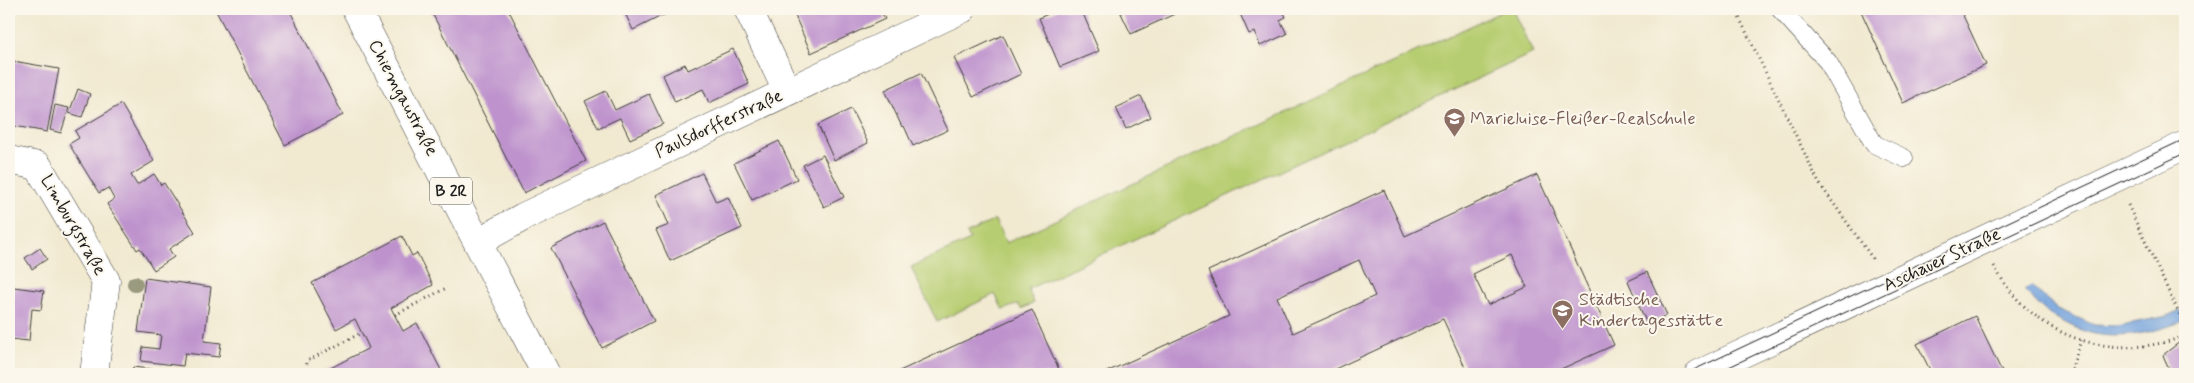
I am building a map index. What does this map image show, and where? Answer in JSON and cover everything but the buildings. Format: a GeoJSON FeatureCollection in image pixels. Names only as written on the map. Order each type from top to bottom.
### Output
{"type":"FeatureCollection","features":[{"type":"Feature","properties":{"kind":"street","name":"Chiemgaustraße"},"geometry":{"type":"LineString","coordinates":[[356,9],[546,374]]}},
{"type":"Feature","properties":{"kind":"street"},"geometry":{"type":"LineString","coordinates":[[748,9],[788,91]]}},
{"type":"Feature","properties":{"kind":"street","name":"Paulsdorfferstraße"},"geometry":{"type":"LineString","coordinates":[[478,242],[523,217],[962,9]]}},
{"type":"Feature","properties":{"kind":"street","name":"Aschauer Straße"},"geometry":{"type":"LineString","coordinates":[[1699,374],[1983,242],[2185,145]]}},
{"type":"Feature","properties":{"kind":"street","name":"Limburgstraße"},"geometry":{"type":"LineString","coordinates":[[9,160],[38,166],[106,281],[94,374]]}},
{"type":"Feature","properties":{"kind":"lane"},"geometry":{"type":"LineString","coordinates":[[1780,9],[1828,62],[1874,144],[1904,158]]}},
{"type":"Feature","properties":{"kind":"path"},"geometry":{"type":"LineString","coordinates":[[1735,9],[1819,183],[1891,284]]}},
{"type":"Feature","properties":{"kind":"path"},"geometry":{"type":"LineString","coordinates":[[2116,179],[2185,326]]}},
{"type":"Feature","properties":{"kind":"path"},"geometry":{"type":"LineString","coordinates":[[1983,242],[2004,284],[2020,303],[2052,327],[2081,340],[2103,346],[2124,348],[2169,342],[2185,336]]}},
{"type":"Feature","properties":{"kind":"path"},"geometry":{"type":"LineString","coordinates":[[395,315],[448,287]]}},
{"type":"Feature","properties":{"kind":"path"},"geometry":{"type":"LineString","coordinates":[[306,374],[307,361],[361,333]]}},
{"type":"Feature","properties":{"kind":"path"},"geometry":{"type":"LineString","coordinates":[[2070,374],[2081,340]]}},
{"type":"Feature","properties":{"kind":"green space"},"geometry":{"type":"Polygon","coordinates":[[[1507,9],[1512,9],[1533,53],[1028,289],[1034,303],[1021,309],[1018,304],[1003,310],[995,294],[937,322],[911,267],[970,240],[967,233],[995,220],[1006,243],[1507,9]]]}},
{"type":"Feature","properties":{"kind":"water"},"geometry":{"type":"Polygon","coordinates":[[[2031,286],[2058,309],[2094,325],[2117,326],[2168,316],[2185,308],[2185,320],[2153,331],[2129,335],[2106,336],[2090,333],[2056,318],[2039,306],[2024,290],[2031,286]]]}},
{"type":"Feature","properties":{"kind":"tram line"},"geometry":{"type":"LineString","coordinates":[[1685,374],[2185,139]]}},
{"type":"Feature","properties":{"kind":"tram line"},"geometry":{"type":"LineString","coordinates":[[1714,374],[2185,153]]}},
{"type":"Feature","properties":{"kind":"place","name":"Marieluise-Fleißer-Realschule"},"geometry":{"type":"Point","coordinates":[1454,138]}},
{"type":"Feature","properties":{"kind":"place","name":"Städtische Kindertagesstätte"},"geometry":{"type":"Point","coordinates":[1563,329]}}]}
